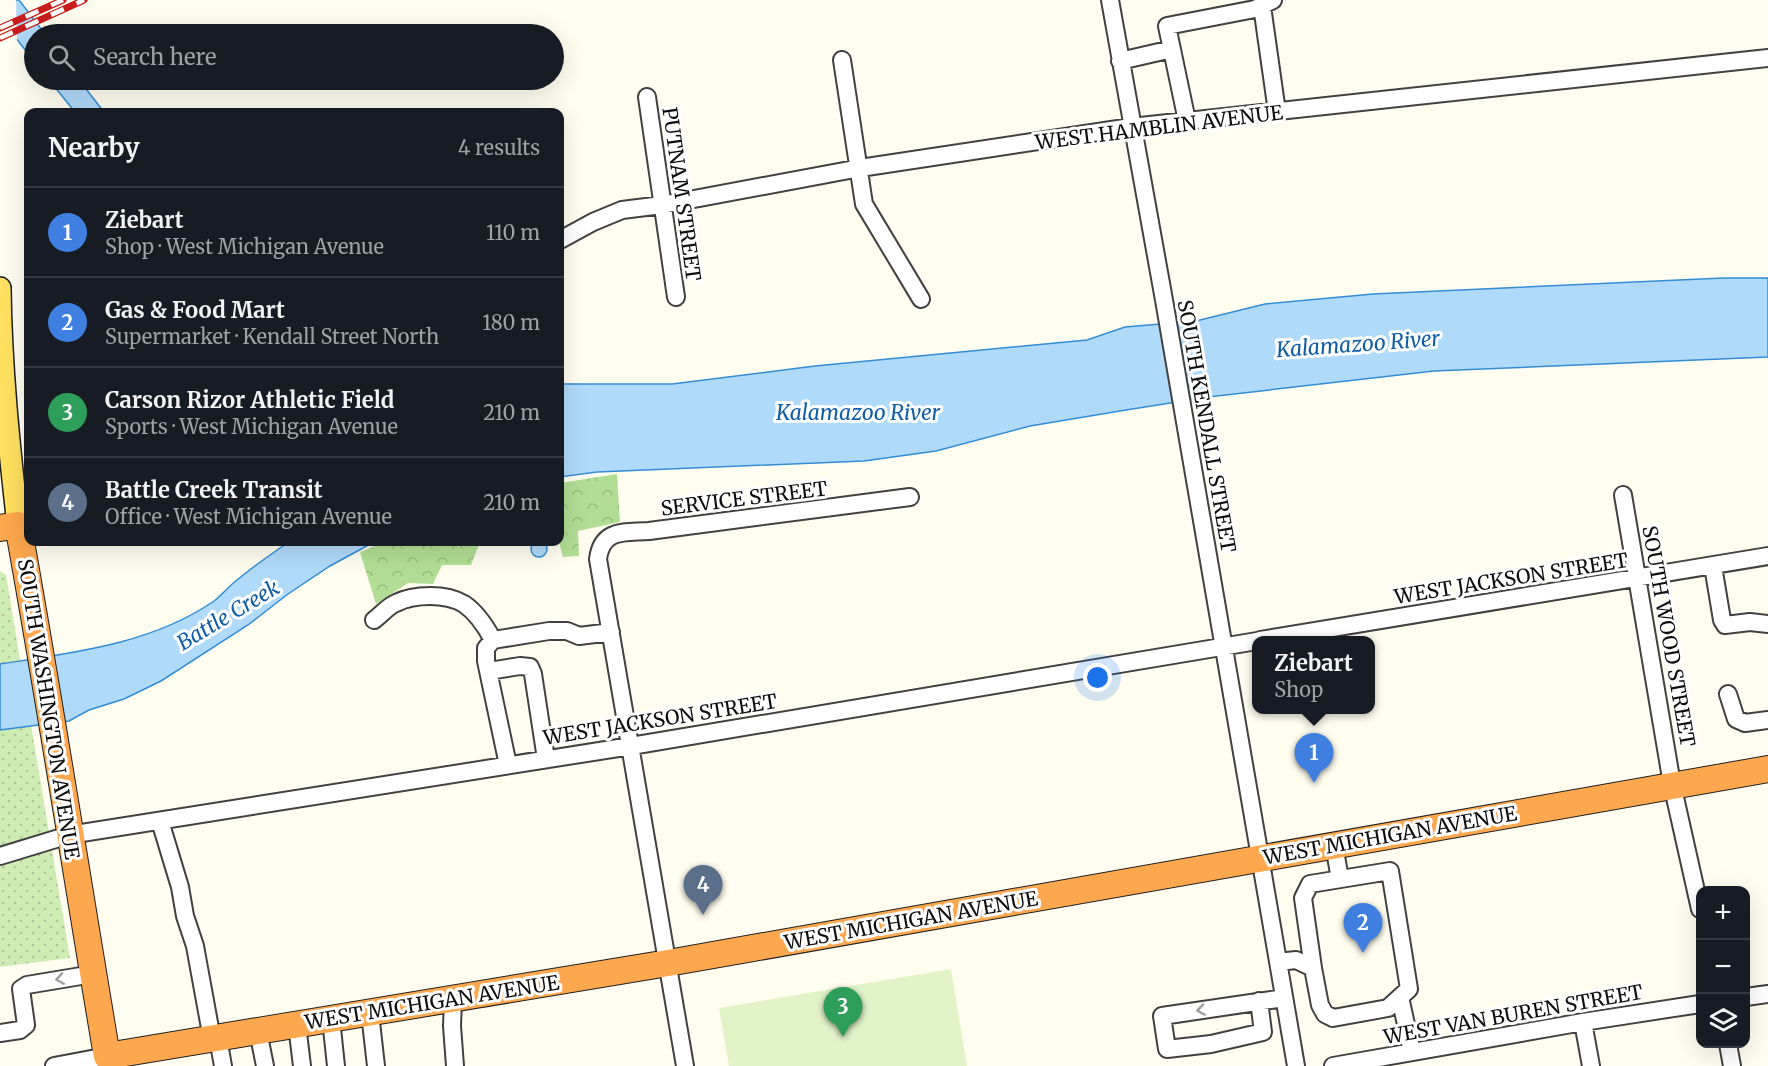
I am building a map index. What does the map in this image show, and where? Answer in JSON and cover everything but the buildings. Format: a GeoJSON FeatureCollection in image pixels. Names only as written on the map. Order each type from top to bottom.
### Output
{"type":"FeatureCollection","features":[{"type":"Feature","properties":{"kind":"highway","name":"SOUTH WASHINGTON AVENUE"},"geometry":{"type":"LineString","coordinates":[[16,525],[58,749],[69,835],[108,1061]]}},
{"type":"Feature","properties":{"kind":"highway","name":"WEST MICHIGAN AVENUE"},"geometry":{"type":"LineString","coordinates":[[108,1061],[215,1038],[261,1049],[297,1025],[668,963],[1672,784],[1768,769]]}},
{"type":"Feature","properties":{"kind":"main road","name":"SOUTH WASHINGTON AVENUE"},"geometry":{"type":"LineString","coordinates":[[0,288],[1,352],[16,525]]}},
{"type":"Feature","properties":{"kind":"street","name":"SOUTH KENDALL STREET"},"geometry":{"type":"LineString","coordinates":[[1110,0],[1296,1066]]}},
{"type":"Feature","properties":{"kind":"street"},"geometry":{"type":"LineString","coordinates":[[1187,121],[1167,26],[1267,3],[1277,112]]}},
{"type":"Feature","properties":{"kind":"street"},"geometry":{"type":"LineString","coordinates":[[1120,61],[1172,50]]}},
{"type":"Feature","properties":{"kind":"street","name":"WEST HAMBLIN AVENUE"},"geometry":{"type":"LineString","coordinates":[[564,238],[622,210],[662,205],[860,168],[1131,127],[1768,58]]}},
{"type":"Feature","properties":{"kind":"street"},"geometry":{"type":"LineString","coordinates":[[842,60],[864,204],[921,299]]}},
{"type":"Feature","properties":{"kind":"street","name":"PUTNAM STREET"},"geometry":{"type":"LineString","coordinates":[[647,97],[676,297]]}},
{"type":"Feature","properties":{"kind":"street","name":"SOUTH WOOD STREET"},"geometry":{"type":"LineString","coordinates":[[1623,495],[1672,784],[1696,887]]}},
{"type":"Feature","properties":{"kind":"street","name":"SERVICE STREET"},"geometry":{"type":"LineString","coordinates":[[611,632],[598,558],[601,545],[608,536],[910,497]]}},
{"type":"Feature","properties":{"kind":"street","name":"WEST JACKSON STREET"},"geometry":{"type":"LineString","coordinates":[[1290,636],[1768,556]]}},
{"type":"Feature","properties":{"kind":"street"},"geometry":{"type":"LineString","coordinates":[[1713,566],[1722,620],[1725,625],[1750,622],[1768,624]]}},
{"type":"Feature","properties":{"kind":"street"},"geometry":{"type":"LineString","coordinates":[[374,620],[394,603],[416,597],[449,599],[466,606],[494,640]]}},
{"type":"Feature","properties":{"kind":"street"},"geometry":{"type":"LineString","coordinates":[[508,765],[486,648],[494,640],[549,631],[567,632],[579,636],[611,632],[685,1066]]}},
{"type":"Feature","properties":{"kind":"street","name":"WEST JACKSON STREET"},"geometry":{"type":"LineString","coordinates":[[0,856],[69,835],[631,746],[1252,642]]}},
{"type":"Feature","properties":{"kind":"street"},"geometry":{"type":"LineString","coordinates":[[489,671],[520,666],[530,667],[546,759]]}},
{"type":"Feature","properties":{"kind":"street"},"geometry":{"type":"LineString","coordinates":[[1728,694],[1736,719],[1745,723],[1768,720]]}},
{"type":"Feature","properties":{"kind":"street"},"geometry":{"type":"LineString","coordinates":[[160,821],[180,887],[185,916],[195,946],[223,1066]]}},
{"type":"Feature","properties":{"kind":"street"},"geometry":{"type":"LineString","coordinates":[[1334,846],[1340,879]]}},
{"type":"Feature","properties":{"kind":"street"},"geometry":{"type":"LineString","coordinates":[[1390,871],[1409,988],[1388,1008],[1333,1018],[1325,1014],[1320,1005],[1313,968],[1303,898],[1310,884],[1390,871]]}},
{"type":"Feature","properties":{"kind":"street"},"geometry":{"type":"LineString","coordinates":[[1278,963],[1296,960],[1313,968]]}},
{"type":"Feature","properties":{"kind":"street"},"geometry":{"type":"LineString","coordinates":[[0,1033],[20,1030],[26,1026],[21,989],[27,985],[93,974]]}},
{"type":"Feature","properties":{"kind":"street"},"geometry":{"type":"LineString","coordinates":[[1750,996],[1768,994]]}},
{"type":"Feature","properties":{"kind":"street"},"geometry":{"type":"LineString","coordinates":[[1400,997],[1412,1052]]}},
{"type":"Feature","properties":{"kind":"street"},"geometry":{"type":"LineString","coordinates":[[1259,1001],[1263,1032],[1211,1044],[1167,1048],[1162,1016],[1259,1001],[1284,998]]}},
{"type":"Feature","properties":{"kind":"street"},"geometry":{"type":"LineString","coordinates":[[453,999],[452,1026],[455,1066]]}},
{"type":"Feature","properties":{"kind":"street","name":"WEST VAN BUREN STREET"},"geometry":{"type":"LineString","coordinates":[[1333,1066],[1583,1022],[1696,1005]]}},
{"type":"Feature","properties":{"kind":"street"},"geometry":{"type":"LineString","coordinates":[[370,1013],[376,1066]]}},
{"type":"Feature","properties":{"kind":"street"},"geometry":{"type":"LineString","coordinates":[[331,1019],[336,1066]]}},
{"type":"Feature","properties":{"kind":"street"},"geometry":{"type":"LineString","coordinates":[[1583,1022],[1592,1066]]}},
{"type":"Feature","properties":{"kind":"street"},"geometry":{"type":"LineString","coordinates":[[297,1025],[302,1066]]}},
{"type":"Feature","properties":{"kind":"street"},"geometry":{"type":"LineString","coordinates":[[1729,1048],[1732,1066]]}},
{"type":"Feature","properties":{"kind":"street","name":"WEST MICHIGAN AVENUE"},"geometry":{"type":"LineString","coordinates":[[54,1066],[108,1061]]}},
{"type":"Feature","properties":{"kind":"green space"},"geometry":{"type":"Polygon","coordinates":[[[617,474],[620,522],[578,531],[579,556],[563,557],[560,546],[564,546],[564,482],[617,474]]]}},
{"type":"Feature","properties":{"kind":"green space"},"geometry":{"type":"Polygon","coordinates":[[[375,546],[478,546],[471,565],[442,565],[433,584],[408,583],[376,604],[360,552],[375,546]]]}},
{"type":"Feature","properties":{"kind":"green space"},"geometry":{"type":"Polygon","coordinates":[[[0,571],[6,575],[70,958],[0,967],[0,571]]]}},
{"type":"Feature","properties":{"kind":"green space"},"geometry":{"type":"Polygon","coordinates":[[[951,969],[967,1066],[729,1066],[719,1008],[951,969]]]}},
{"type":"Feature","properties":{"kind":"water"},"geometry":{"type":"Polygon","coordinates":[[[0,0],[19,0],[37,24],[24,24],[24,48],[0,18],[0,0]]]}},
{"type":"Feature","properties":{"kind":"water"},"geometry":{"type":"Polygon","coordinates":[[[57,90],[87,90],[101,108],[72,108],[57,90]]]}},
{"type":"Feature","properties":{"kind":"water","name":"Kalamazoo River"},"geometry":{"type":"Polygon","coordinates":[[[1723,278],[1768,278],[1768,357],[1434,371],[1208,397],[1030,426],[936,451],[864,461],[597,472],[564,476],[564,384],[672,384],[815,366],[1087,340],[1125,327],[1196,321],[1265,304],[1373,294],[1723,278]]]}},
{"type":"Feature","properties":{"kind":"water","name":"Battle Creek"},"geometry":{"type":"Polygon","coordinates":[[[283,546],[367,546],[330,566],[288,594],[248,625],[161,681],[124,699],[89,710],[69,721],[0,730],[0,664],[83,651],[138,637],[165,627],[190,616],[214,601],[283,546]]]}},
{"type":"Feature","properties":{"kind":"water"},"geometry":{"type":"Polygon","coordinates":[[[531,546],[547,546],[547,552],[542,557],[536,557],[531,552],[531,546]]]}},
{"type":"Feature","properties":{"kind":"pier"},"geometry":{"type":"Polygon","coordinates":[[[0,0],[16,0],[17,44],[0,23],[0,0]]]}},
{"type":"Feature","properties":{"kind":"railway"},"geometry":{"type":"LineString","coordinates":[[0,28],[63,0]]}},
{"type":"Feature","properties":{"kind":"railway"},"geometry":{"type":"LineString","coordinates":[[31,24],[84,0]]}},
{"type":"Feature","properties":{"kind":"railway"},"geometry":{"type":"LineString","coordinates":[[0,38],[24,27]]}},
{"type":"Feature","properties":{"kind":"place","name":"Ziebart"},"geometry":{"type":"Point","coordinates":[1314,783]}},
{"type":"Feature","properties":{"kind":"place","name":"Battle Creek Transit"},"geometry":{"type":"Point","coordinates":[703,915]}},
{"type":"Feature","properties":{"kind":"place","name":"Gas & Food Mart"},"geometry":{"type":"Point","coordinates":[1363,953]}},
{"type":"Feature","properties":{"kind":"place","name":"Carson Rizor Athletic Field"},"geometry":{"type":"Point","coordinates":[843,1037]}}]}
